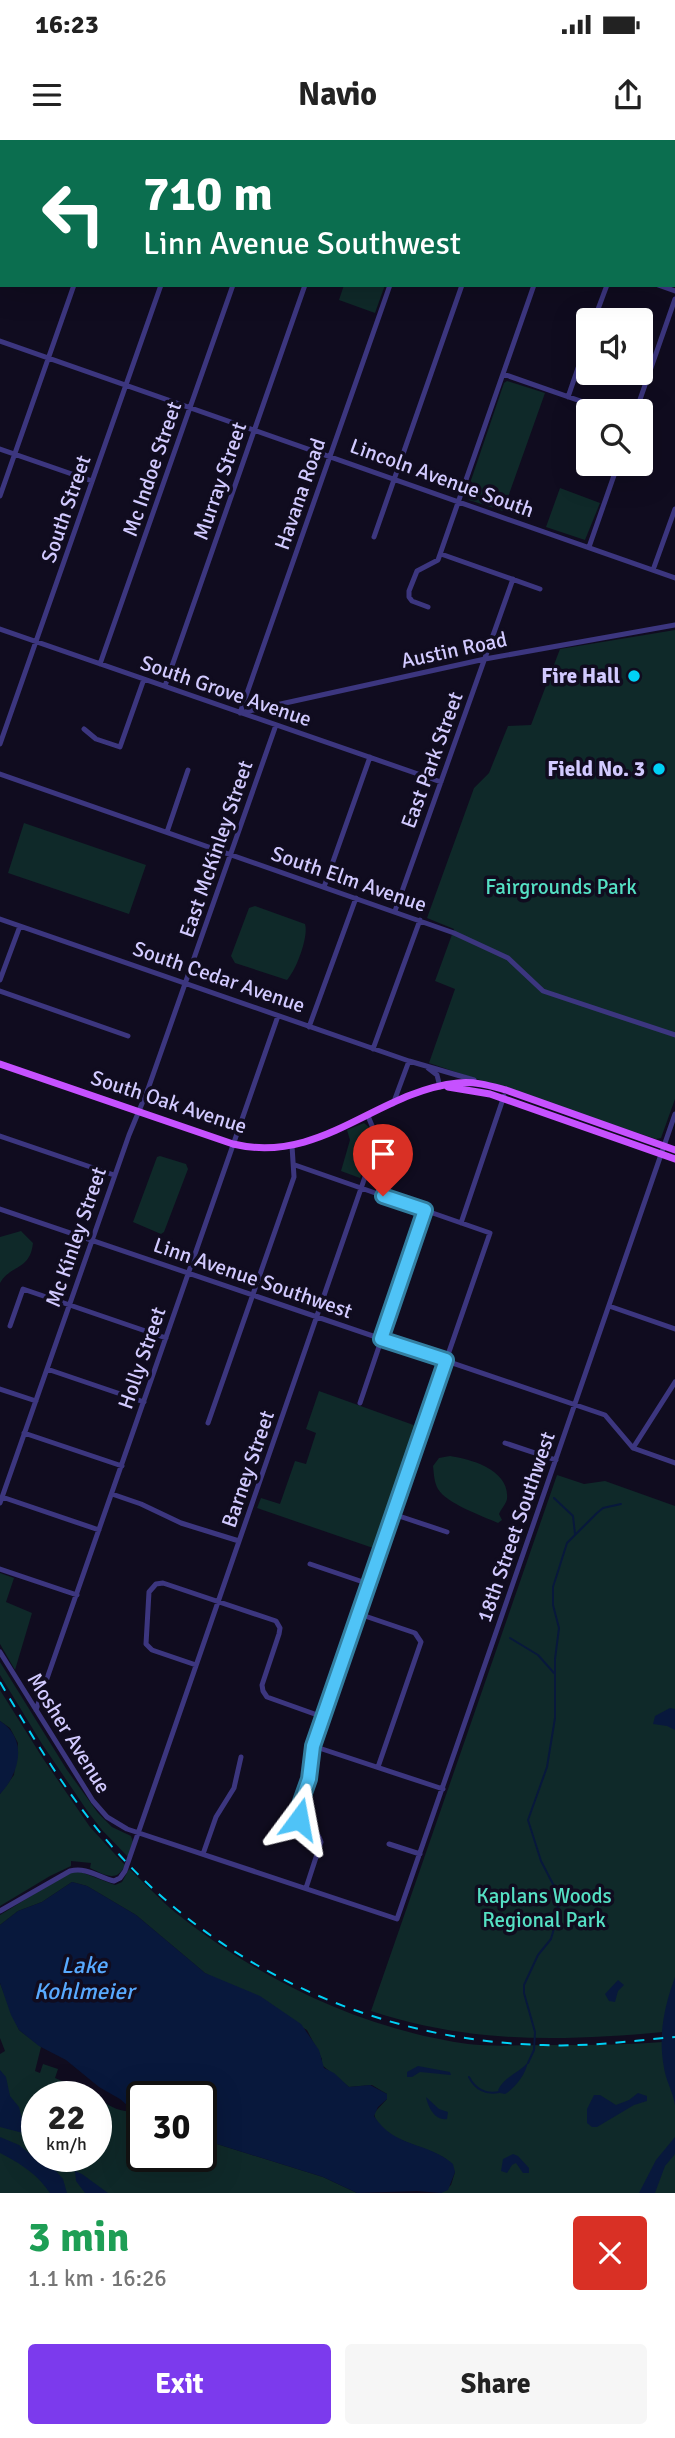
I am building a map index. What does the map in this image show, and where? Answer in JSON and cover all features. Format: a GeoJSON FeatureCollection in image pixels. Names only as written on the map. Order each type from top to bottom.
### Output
{"type":"FeatureCollection","features":[{"type":"Feature","properties":{"kind":"main road","name":"South Oak Avenue"},"geometry":{"type":"LineString","coordinates":[[0,1063],[233,1144],[257,1149],[292,1146],[416,1094],[440,1087],[464,1082],[487,1085]]}},
{"type":"Feature","properties":{"kind":"main road","name":"South Cedar Avenue"},"geometry":{"type":"LineString","coordinates":[[487,1085],[675,1150]]}},
{"type":"Feature","properties":{"kind":"main road"},"geometry":{"type":"LineString","coordinates":[[440,1087],[471,1090],[503,1099],[675,1159]]}},
{"type":"Feature","properties":{"kind":"street"},"geometry":{"type":"LineString","coordinates":[[0,496],[73,287]]}},
{"type":"Feature","properties":{"kind":"street","name":"South Street"},"geometry":{"type":"LineString","coordinates":[[0,744],[160,287]]}},
{"type":"Feature","properties":{"kind":"street","name":"Mc Indoe Street"},"geometry":{"type":"LineString","coordinates":[[100,664],[232,287]]}},
{"type":"Feature","properties":{"kind":"street","name":"Murray Street"},"geometry":{"type":"LineString","coordinates":[[165,687],[304,287]]}},
{"type":"Feature","properties":{"kind":"street","name":"Havana Road"},"geometry":{"type":"LineString","coordinates":[[240,713],[389,287]]}},
{"type":"Feature","properties":{"kind":"street"},"geometry":{"type":"LineString","coordinates":[[374,537],[461,287]]}},
{"type":"Feature","properties":{"kind":"street"},"geometry":{"type":"LineString","coordinates":[[428,607],[412,601],[409,591],[417,571],[438,560],[441,554],[533,287]]}},
{"type":"Feature","properties":{"kind":"street"},"geometry":{"type":"LineString","coordinates":[[598,308],[606,287]]}},
{"type":"Feature","properties":{"kind":"street"},"geometry":{"type":"LineString","coordinates":[[640,399],[675,299]]}},
{"type":"Feature","properties":{"kind":"street","name":"Lincoln Avenue South"},"geometry":{"type":"LineString","coordinates":[[0,341],[675,578]]}},
{"type":"Feature","properties":{"kind":"street"},"geometry":{"type":"LineString","coordinates":[[503,374],[576,400]]}},
{"type":"Feature","properties":{"kind":"street"},"geometry":{"type":"LineString","coordinates":[[568,397],[576,374]]}},
{"type":"Feature","properties":{"kind":"street"},"geometry":{"type":"LineString","coordinates":[[0,449],[92,481]]}},
{"type":"Feature","properties":{"kind":"street"},"geometry":{"type":"LineString","coordinates":[[589,547],[614,476]]}},
{"type":"Feature","properties":{"kind":"street"},"geometry":{"type":"LineString","coordinates":[[653,570],[675,509]]}},
{"type":"Feature","properties":{"kind":"street"},"geometry":{"type":"LineString","coordinates":[[441,554],[540,589]]}},
{"type":"Feature","properties":{"kind":"street","name":"East Park Street"},"geometry":{"type":"LineString","coordinates":[[395,911],[513,579]]}},
{"type":"Feature","properties":{"kind":"street","name":"Austin Road"},"geometry":{"type":"LineString","coordinates":[[240,713],[485,659],[675,625]]}},
{"type":"Feature","properties":{"kind":"street","name":"South Grove Avenue"},"geometry":{"type":"LineString","coordinates":[[0,629],[441,782]]}},
{"type":"Feature","properties":{"kind":"street"},"geometry":{"type":"LineString","coordinates":[[84,729],[96,739],[120,747],[144,679]]}},
{"type":"Feature","properties":{"kind":"street","name":"East McKinley Street"},"geometry":{"type":"LineString","coordinates":[[185,984],[276,725]]}},
{"type":"Feature","properties":{"kind":"street"},"geometry":{"type":"LineString","coordinates":[[324,887],[370,757]]}},
{"type":"Feature","properties":{"kind":"street"},"geometry":{"type":"LineString","coordinates":[[167,832],[188,770]]}},
{"type":"Feature","properties":{"kind":"street","name":"South Elm Avenue"},"geometry":{"type":"LineString","coordinates":[[0,774],[420,920],[503,955],[543,991],[675,1035]]}},
{"type":"Feature","properties":{"kind":"street"},"geometry":{"type":"LineString","coordinates":[[309,1027],[356,898]]}},
{"type":"Feature","properties":{"kind":"street","name":"South Cedar Avenue"},"geometry":{"type":"LineString","coordinates":[[0,919],[373,1049],[487,1085]]}},
{"type":"Feature","properties":{"kind":"street"},"geometry":{"type":"LineString","coordinates":[[373,1049],[420,920]]}},
{"type":"Feature","properties":{"kind":"street"},"geometry":{"type":"LineString","coordinates":[[0,980],[20,926]]}},
{"type":"Feature","properties":{"kind":"street","name":"Mc Kinley Street"},"geometry":{"type":"LineString","coordinates":[[1,1500],[114,1175],[185,984]]}},
{"type":"Feature","properties":{"kind":"street"},"geometry":{"type":"LineString","coordinates":[[0,991],[128,1035]]}},
{"type":"Feature","properties":{"kind":"street","name":"Holly Street"},"geometry":{"type":"LineString","coordinates":[[35,1711],[278,1016]]}},
{"type":"Feature","properties":{"kind":"street"},"geometry":{"type":"LineString","coordinates":[[393,1104],[409,1061]]}},
{"type":"Feature","properties":{"kind":"street"},"geometry":{"type":"LineString","coordinates":[[426,1067],[437,1075],[440,1087]]}},
{"type":"Feature","properties":{"kind":"street"},"geometry":{"type":"LineString","coordinates":[[461,1223],[506,1090]]}},
{"type":"Feature","properties":{"kind":"street","name":"18th Street Southwest"},"geometry":{"type":"LineString","coordinates":[[397,1919],[675,1114]]}},
{"type":"Feature","properties":{"kind":"street","name":"Barney Street"},"geometry":{"type":"LineString","coordinates":[[0,1911],[74,1870],[90,1871],[110,1880],[120,1878],[128,1864],[362,1188],[376,1138],[368,1116]]}},
{"type":"Feature","properties":{"kind":"street"},"geometry":{"type":"LineString","coordinates":[[0,1136],[114,1175]]}},
{"type":"Feature","properties":{"kind":"street"},"geometry":{"type":"LineString","coordinates":[[208,1423],[294,1177],[292,1146]]}},
{"type":"Feature","properties":{"kind":"street"},"geometry":{"type":"LineString","coordinates":[[295,1165],[490,1233],[313,1746],[309,1779],[298,1815],[304,1825],[316,1832],[321,1842],[306,1888]]}},
{"type":"Feature","properties":{"kind":"street","name":"Linn Avenue Southwest"},"geometry":{"type":"LineString","coordinates":[[0,1209],[605,1415],[633,1448]]}},
{"type":"Feature","properties":{"kind":"street"},"geometry":{"type":"LineString","coordinates":[[360,1403],[425,1210]]}},
{"type":"Feature","properties":{"kind":"street"},"geometry":{"type":"LineString","coordinates":[[10,1326],[23,1289],[166,1338]]}},
{"type":"Feature","properties":{"kind":"street"},"geometry":{"type":"LineString","coordinates":[[608,1306],[675,1329]]}},
{"type":"Feature","properties":{"kind":"street"},"geometry":{"type":"LineString","coordinates":[[47,1369],[144,1402]]}},
{"type":"Feature","properties":{"kind":"street"},"geometry":{"type":"LineString","coordinates":[[675,1382],[633,1448],[675,1463]]}},
{"type":"Feature","properties":{"kind":"street"},"geometry":{"type":"LineString","coordinates":[[0,1389],[36,1401]]}},
{"type":"Feature","properties":{"kind":"street"},"geometry":{"type":"LineString","coordinates":[[24,1433],[122,1466]]}},
{"type":"Feature","properties":{"kind":"street"},"geometry":{"type":"LineString","coordinates":[[505,1443],[556,1460]]}},
{"type":"Feature","properties":{"kind":"street"},"geometry":{"type":"LineString","coordinates":[[112,1494],[181,1523],[240,1541]]}},
{"type":"Feature","properties":{"kind":"street"},"geometry":{"type":"LineString","coordinates":[[1,1500],[99,1530]]}},
{"type":"Feature","properties":{"kind":"street"},"geometry":{"type":"LineString","coordinates":[[393,1514],[447,1532]]}},
{"type":"Feature","properties":{"kind":"street"},"geometry":{"type":"LineString","coordinates":[[310,1564],[369,1584]]}},
{"type":"Feature","properties":{"kind":"street"},"geometry":{"type":"LineString","coordinates":[[0,1569],[77,1595]]}},
{"type":"Feature","properties":{"kind":"street"},"geometry":{"type":"LineString","coordinates":[[196,1665],[152,1650],[146,1644],[149,1592],[153,1586],[163,1583],[276,1621],[280,1632],[262,1685],[263,1692],[270,1698],[323,1717]]}},
{"type":"Feature","properties":{"kind":"street"},"geometry":{"type":"LineString","coordinates":[[359,1614],[415,1633],[421,1642],[378,1768]]}},
{"type":"Feature","properties":{"kind":"street","name":"Mosher Avenue"},"geometry":{"type":"LineString","coordinates":[[0,1652],[99,1809],[115,1823],[397,1919]]}},
{"type":"Feature","properties":{"kind":"street"},"geometry":{"type":"LineString","coordinates":[[313,1746],[443,1789]]}},
{"type":"Feature","properties":{"kind":"street"},"geometry":{"type":"LineString","coordinates":[[203,1854],[216,1817],[234,1788],[241,1756]]}},
{"type":"Feature","properties":{"kind":"street"},"geometry":{"type":"LineString","coordinates":[[389,1844],[420,1854]]}},
{"type":"Feature","properties":{"kind":"green space"},"geometry":{"type":"Polygon","coordinates":[[[343,287],[384,287],[375,313],[339,300],[343,287]]]}},
{"type":"Feature","properties":{"kind":"green space"},"geometry":{"type":"Polygon","coordinates":[[[507,381],[545,393],[503,511],[469,500],[466,495],[504,383],[507,381]]]}},
{"type":"Feature","properties":{"kind":"green space"},"geometry":{"type":"Polygon","coordinates":[[[560,488],[600,503],[585,540],[546,527],[560,488]]]}},
{"type":"Feature","properties":{"kind":"green space","name":"Fairgrounds Park"},"geometry":{"type":"Polygon","coordinates":[[[675,630],[675,1099],[661,1138],[656,1139],[429,1063],[455,989],[435,981],[454,929],[427,918],[474,788],[489,773],[508,726],[531,725],[560,649],[675,630]]]}},
{"type":"Feature","properties":{"kind":"green space"},"geometry":{"type":"Polygon","coordinates":[[[24,823],[146,865],[129,914],[8,873],[24,823]]]}},
{"type":"Feature","properties":{"kind":"green space"},"geometry":{"type":"Polygon","coordinates":[[[255,906],[305,924],[301,953],[287,980],[235,963],[231,956],[249,908],[255,906]]]}},
{"type":"Feature","properties":{"kind":"green space"},"geometry":{"type":"Polygon","coordinates":[[[364,1123],[370,1128],[372,1146],[360,1178],[341,1171],[350,1140],[347,1130],[364,1123]]]}},
{"type":"Feature","properties":{"kind":"green space"},"geometry":{"type":"Polygon","coordinates":[[[157,1157],[186,1164],[188,1169],[161,1234],[133,1222],[157,1157]]]}},
{"type":"Feature","properties":{"kind":"green space"},"geometry":{"type":"Polygon","coordinates":[[[21,1231],[33,1243],[31,1252],[24,1263],[0,1283],[0,1237],[21,1231]]]}},
{"type":"Feature","properties":{"kind":"green space"},"geometry":{"type":"Polygon","coordinates":[[[319,1391],[419,1427],[376,1549],[257,1508],[261,1498],[280,1504],[295,1461],[306,1464],[316,1433],[306,1429],[319,1391]]]}},
{"type":"Feature","properties":{"kind":"green space"},"geometry":{"type":"Polygon","coordinates":[[[450,1456],[478,1463],[496,1473],[502,1480],[507,1499],[499,1514],[502,1520],[498,1523],[483,1517],[442,1494],[436,1484],[433,1466],[439,1458],[450,1456]]]}},
{"type":"Feature","properties":{"kind":"green space","name":"Kaplans Woods Regional Park"},"geometry":{"type":"Polygon","coordinates":[[[557,1475],[584,1484],[605,1481],[675,1506],[675,2031],[597,2037],[522,2038],[447,2030],[371,2011],[557,1475]]]}},
{"type":"Feature","properties":{"kind":"green space"},"geometry":{"type":"Polygon","coordinates":[[[0,1573],[14,1578],[6,1602],[32,1613],[15,1670],[0,1644],[0,1573]]]}},
{"type":"Feature","properties":{"kind":"green space"},"geometry":{"type":"Polygon","coordinates":[[[0,1662],[67,1770],[98,1813],[112,1827],[131,1836],[133,1842],[128,1857],[88,1812],[42,1744],[0,1675],[0,1662]]]}},
{"type":"Feature","properties":{"kind":"green space"},"geometry":{"type":"Polygon","coordinates":[[[0,1690],[90,1827],[125,1865],[118,1874],[106,1875],[90,1868],[91,1863],[71,1861],[71,1866],[0,1906],[0,1794],[14,1775],[18,1743],[10,1728],[0,1721],[0,1690]]]}},
{"type":"Feature","properties":{"kind":"green space"},"geometry":{"type":"Polygon","coordinates":[[[129,1869],[176,1913],[242,1959],[313,1998],[389,2026],[468,2044],[612,2045],[675,2041],[675,2193],[441,2193],[451,2185],[455,2172],[446,2159],[394,2136],[377,2122],[374,2113],[387,2099],[387,2094],[372,2085],[349,2087],[322,2065],[322,2059],[307,2030],[205,1973],[136,1915],[87,1886],[72,1882],[42,1902],[18,1911],[0,1925],[0,1915],[70,1872],[81,1872],[115,1885],[122,1882],[129,1869]]]}},
{"type":"Feature","properties":{"kind":"green space"},"geometry":{"type":"Polygon","coordinates":[[[0,1983],[19,2030],[41,2047],[35,2071],[40,2073],[43,2064],[58,2069],[55,2078],[62,2081],[21,2081],[21,2172],[112,2172],[112,2106],[126,2111],[126,2172],[217,2172],[217,2144],[323,2177],[357,2193],[0,2193],[0,2054],[5,2051],[0,2038],[0,1983]]]}},
{"type":"Feature","properties":{"kind":"water"},"geometry":{"type":"Polygon","coordinates":[[[670,1708],[675,1709],[675,1730],[653,1724],[655,1716],[670,1708]]]}},
{"type":"Feature","properties":{"kind":"water"},"geometry":{"type":"Polygon","coordinates":[[[0,1721],[15,1737],[18,1756],[12,1776],[0,1794],[0,1721]]]}},
{"type":"Feature","properties":{"kind":"water","name":"Lake Kohlmeier"},"geometry":{"type":"Polygon","coordinates":[[[72,1882],[87,1886],[136,1915],[205,1973],[260,1996],[301,2024],[319,2050],[324,2068],[349,2087],[370,2085],[387,2094],[387,2099],[378,2107],[374,2116],[382,2126],[391,2134],[444,2157],[453,2164],[455,2172],[448,2190],[441,2193],[357,2193],[323,2177],[217,2144],[217,2081],[126,2081],[126,2104],[112,2094],[112,2081],[92,2081],[66,2060],[39,2046],[19,2030],[0,1983],[0,1925],[18,1911],[42,1902],[72,1882]]]}},
{"type":"Feature","properties":{"kind":"water"},"geometry":{"type":"Polygon","coordinates":[[[675,1977],[675,2105],[665,2073],[662,2033],[675,1977]]]}},
{"type":"Feature","properties":{"kind":"water"},"geometry":{"type":"Polygon","coordinates":[[[618,1980],[624,1985],[618,1991],[615,2002],[609,2001],[605,1994],[618,1980]]]}},
{"type":"Feature","properties":{"kind":"water"},"geometry":{"type":"Polygon","coordinates":[[[528,2062],[516,2084],[505,2094],[500,2093],[498,2090],[504,2082],[528,2062]]]}},
{"type":"Feature","properties":{"kind":"water"},"geometry":{"type":"Polygon","coordinates":[[[418,2066],[450,2072],[451,2075],[420,2072],[407,2077],[407,2072],[418,2066]]]}},
{"type":"Feature","properties":{"kind":"water"},"geometry":{"type":"Polygon","coordinates":[[[0,2070],[6,2077],[10,2096],[19,2107],[21,2132],[0,2127],[0,2070]]]}},
{"type":"Feature","properties":{"kind":"water"},"geometry":{"type":"Polygon","coordinates":[[[638,2093],[647,2096],[647,2101],[634,2105],[597,2127],[587,2123],[587,2109],[594,2095],[600,2095],[616,2105],[638,2093]]]}},
{"type":"Feature","properties":{"kind":"water"},"geometry":{"type":"Polygon","coordinates":[[[426,2097],[439,2109],[448,2112],[447,2119],[436,2116],[426,2097]]]}},
{"type":"Feature","properties":{"kind":"water"},"geometry":{"type":"Polygon","coordinates":[[[0,2137],[19,2145],[21,2165],[15,2161],[0,2153],[0,2137]]]}},
{"type":"Feature","properties":{"kind":"water"},"geometry":{"type":"Polygon","coordinates":[[[675,2137],[675,2154],[665,2166],[655,2193],[639,2193],[656,2160],[675,2137]]]}},
{"type":"Feature","properties":{"kind":"water"},"geometry":{"type":"Polygon","coordinates":[[[513,2154],[529,2168],[529,2173],[523,2173],[516,2163],[507,2173],[501,2171],[503,2159],[513,2154]]]}},
{"type":"Feature","properties":{"kind":"water"},"geometry":{"type":"Polygon","coordinates":[[[30,2172],[57,2172],[63,2179],[67,2193],[50,2193],[30,2172]]]}},
{"type":"Feature","properties":{"kind":"water"},"geometry":{"type":"Polygon","coordinates":[[[75,2172],[77,2172],[108,2193],[85,2193],[76,2181],[75,2172]]]}},
{"type":"Feature","properties":{"kind":"waterway"},"geometry":{"type":"LineString","coordinates":[[554,1498],[573,1516],[575,1534]]}},
{"type":"Feature","properties":{"kind":"waterway"},"geometry":{"type":"LineString","coordinates":[[528,2063],[534,2050],[535,2032],[524,1985],[538,1955],[551,1939],[559,1911],[554,1886],[541,1861],[528,1820],[547,1767],[555,1718],[555,1659],[559,1628],[553,1605],[553,1587],[567,1543],[603,1508],[621,1504]]}},
{"type":"Feature","properties":{"kind":"waterway"},"geometry":{"type":"LineString","coordinates":[[510,1638],[538,1655],[554,1673]]}},
{"type":"Feature","properties":{"kind":"waterway"},"geometry":{"type":"LineString","coordinates":[[469,2077],[481,2090],[499,2092]]}},
{"type":"Feature","properties":{"kind":"railway"},"geometry":{"type":"LineString","coordinates":[[0,1682],[61,1780],[103,1836],[146,1882],[194,1923],[245,1958],[300,1988],[358,2011],[419,2029],[480,2040],[576,2045],[675,2037]]}},
{"type":"Feature","properties":{"kind":"place","name":"Fire Hall"},"geometry":{"type":"Point","coordinates":[634,676]}},
{"type":"Feature","properties":{"kind":"place","name":"Field No. 3"},"geometry":{"type":"Point","coordinates":[659,769]}},
{"type":"Feature","properties":{"kind":"route"},"geometry":{"type":"LineString","coordinates":[[299,1819],[298,1810],[309,1779],[313,1746],[446,1360],[381,1339],[425,1210],[383,1196]]}}]}
